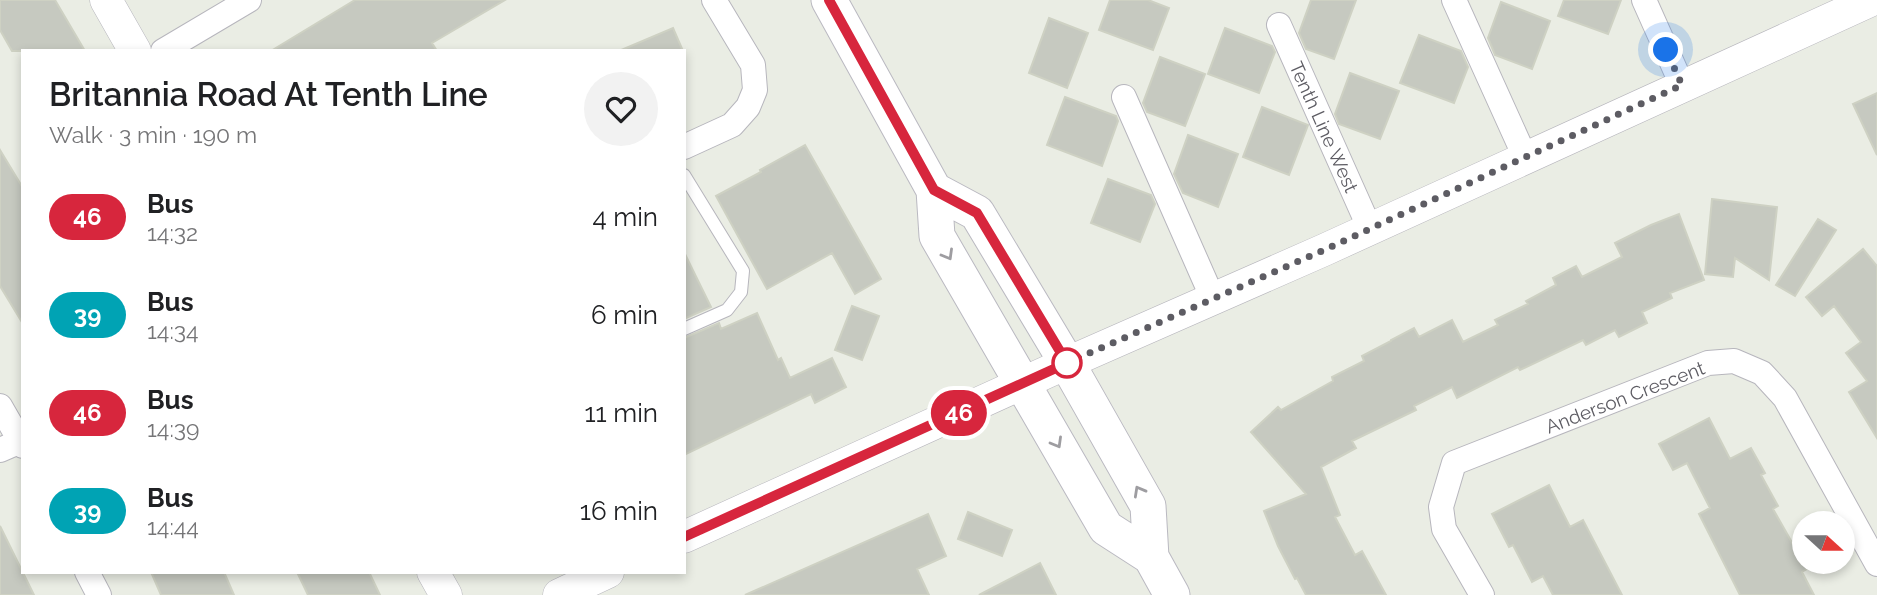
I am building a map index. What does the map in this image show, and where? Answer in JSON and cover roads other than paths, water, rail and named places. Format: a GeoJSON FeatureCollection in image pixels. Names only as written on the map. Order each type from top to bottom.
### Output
{"type":"FeatureCollection","features":[{"type":"Feature","properties":{"kind":"main road"},"geometry":{"type":"LineString","coordinates":[[829,0],[934,190],[937,236],[1022,384],[1106,528],[1151,557]]}},
{"type":"Feature","properties":{"kind":"main road"},"geometry":{"type":"LineString","coordinates":[[934,190],[977,213],[1067,363],[1147,506],[1151,557],[1172,595]]}},
{"type":"Feature","properties":{"kind":"street"},"geometry":{"type":"LineString","coordinates":[[106,0],[134,49]]}},
{"type":"Feature","properties":{"kind":"street"},"geometry":{"type":"LineString","coordinates":[[166,49],[249,0]]}},
{"type":"Feature","properties":{"kind":"street"},"geometry":{"type":"LineString","coordinates":[[686,146],[732,125],[748,107],[755,90],[753,65],[714,0]]}},
{"type":"Feature","properties":{"kind":"street"},"geometry":{"type":"LineString","coordinates":[[1454,0],[1525,157]]}},
{"type":"Feature","properties":{"kind":"street"},"geometry":{"type":"LineString","coordinates":[[1644,0],[1682,85]]}},
{"type":"Feature","properties":{"kind":"street"},"geometry":{"type":"LineString","coordinates":[[686,536],[1370,229],[1682,85],[1834,7],[1872,0]]}},
{"type":"Feature","properties":{"kind":"street","name":"Tenth Line West"},"geometry":{"type":"LineString","coordinates":[[1279,25],[1370,229]]}},
{"type":"Feature","properties":{"kind":"street"},"geometry":{"type":"LineString","coordinates":[[1124,97],[1213,299]]}},
{"type":"Feature","properties":{"kind":"street","name":"Anderson Crescent"},"geometry":{"type":"LineString","coordinates":[[1482,595],[1444,529],[1441,507],[1454,463],[1708,363],[1734,361],[1762,373],[1785,398],[1877,564]]}},
{"type":"Feature","properties":{"kind":"street"},"geometry":{"type":"LineString","coordinates":[[0,406],[16,444]]}},
{"type":"Feature","properties":{"kind":"street"},"geometry":{"type":"LineString","coordinates":[[88,574],[99,595]]}},
{"type":"Feature","properties":{"kind":"street"},"geometry":{"type":"LineString","coordinates":[[434,574],[446,595]]}},
{"type":"Feature","properties":{"kind":"street"},"geometry":{"type":"LineString","coordinates":[[559,595],[604,574]]}},
{"type":"Feature","properties":{"kind":"lane"},"geometry":{"type":"LineString","coordinates":[[686,178],[743,271],[740,292],[727,310],[686,328]]}}]}
